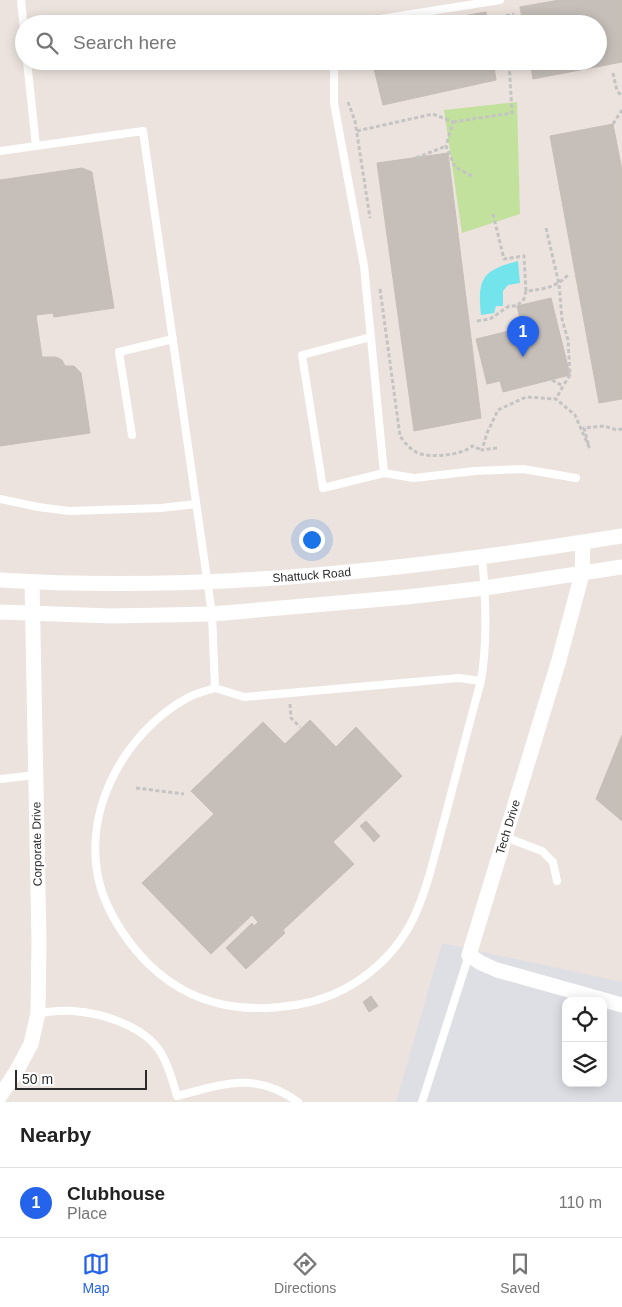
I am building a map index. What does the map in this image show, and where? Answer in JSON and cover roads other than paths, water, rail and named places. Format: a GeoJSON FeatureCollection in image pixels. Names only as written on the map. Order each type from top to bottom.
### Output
{"type":"FeatureCollection","features":[{"type":"Feature","properties":{"kind":"street","name":"Shattuck Road"},"geometry":{"type":"LineString","coordinates":[[0,580],[112,584],[207,582],[269,578],[482,557],[622,536]]}},
{"type":"Feature","properties":{"kind":"street","name":"Tech Drive"},"geometry":{"type":"LineString","coordinates":[[469,955],[559,660],[582,574],[583,542]]}},
{"type":"Feature","properties":{"kind":"street"},"geometry":{"type":"LineString","coordinates":[[0,612],[111,616],[212,614],[407,597],[485,588],[622,567]]}},
{"type":"Feature","properties":{"kind":"street","name":"Corporate Drive"},"geometry":{"type":"LineString","coordinates":[[0,1096],[31,1044],[38,1013],[39,940],[32,582]]}},
{"type":"Feature","properties":{"kind":"street"},"geometry":{"type":"LineString","coordinates":[[469,955],[497,970],[622,1005]]}},
{"type":"Feature","properties":{"kind":"lane"},"geometry":{"type":"LineString","coordinates":[[21,0],[22,15]]}},
{"type":"Feature","properties":{"kind":"lane"},"geometry":{"type":"LineString","coordinates":[[406,15],[500,0]]}},
{"type":"Feature","properties":{"kind":"lane"},"geometry":{"type":"LineString","coordinates":[[28,70],[36,146]]}},
{"type":"Feature","properties":{"kind":"lane"},"geometry":{"type":"LineString","coordinates":[[334,70],[334,103],[364,266],[384,473]]}},
{"type":"Feature","properties":{"kind":"lane"},"geometry":{"type":"LineString","coordinates":[[0,151],[143,131],[212,614],[215,688]]}},
{"type":"Feature","properties":{"kind":"lane"},"geometry":{"type":"LineString","coordinates":[[371,337],[302,356],[323,488],[384,473],[414,478],[475,471],[524,469],[576,478]]}},
{"type":"Feature","properties":{"kind":"lane"},"geometry":{"type":"LineString","coordinates":[[132,435],[119,352],[173,339]]}},
{"type":"Feature","properties":{"kind":"lane"},"geometry":{"type":"LineString","coordinates":[[0,499],[69,511],[161,508],[196,504]]}},
{"type":"Feature","properties":{"kind":"lane"},"geometry":{"type":"LineString","coordinates":[[481,681],[459,678],[244,697],[215,688],[190,696],[165,713],[143,733],[122,759],[108,786],[98,816],[95,843],[97,871],[105,899],[118,925],[135,950],[145,962],[170,983],[187,993],[209,1001],[242,1008],[278,1008],[316,1002],[341,992],[364,977],[388,955],[410,925],[427,884],[481,681],[486,649],[485,588],[482,557]]}},
{"type":"Feature","properties":{"kind":"lane"},"geometry":{"type":"LineString","coordinates":[[0,779],[36,775]]}},
{"type":"Feature","properties":{"kind":"lane"},"geometry":{"type":"LineString","coordinates":[[505,837],[542,851],[554,862],[558,881]]}},
{"type":"Feature","properties":{"kind":"lane"},"geometry":{"type":"LineString","coordinates":[[422,1102],[469,955]]}},
{"type":"Feature","properties":{"kind":"lane"},"geometry":{"type":"LineString","coordinates":[[38,1013],[72,1010],[103,1015],[127,1024],[146,1037],[161,1051],[177,1096],[238,1083],[262,1084],[284,1092],[298,1102]]}},
{"type":"Feature","properties":{"kind":"water"},"geometry":{"type":"Polygon","coordinates":[[[518,261],[520,283],[508,285],[503,291],[503,306],[496,306],[494,313],[481,315],[480,292],[485,278],[497,268],[518,261]]]}},
{"type":"Feature","properties":{"kind":"place","name":"Clubhouse"},"geometry":{"type":"Point","coordinates":[523,357]}}]}
